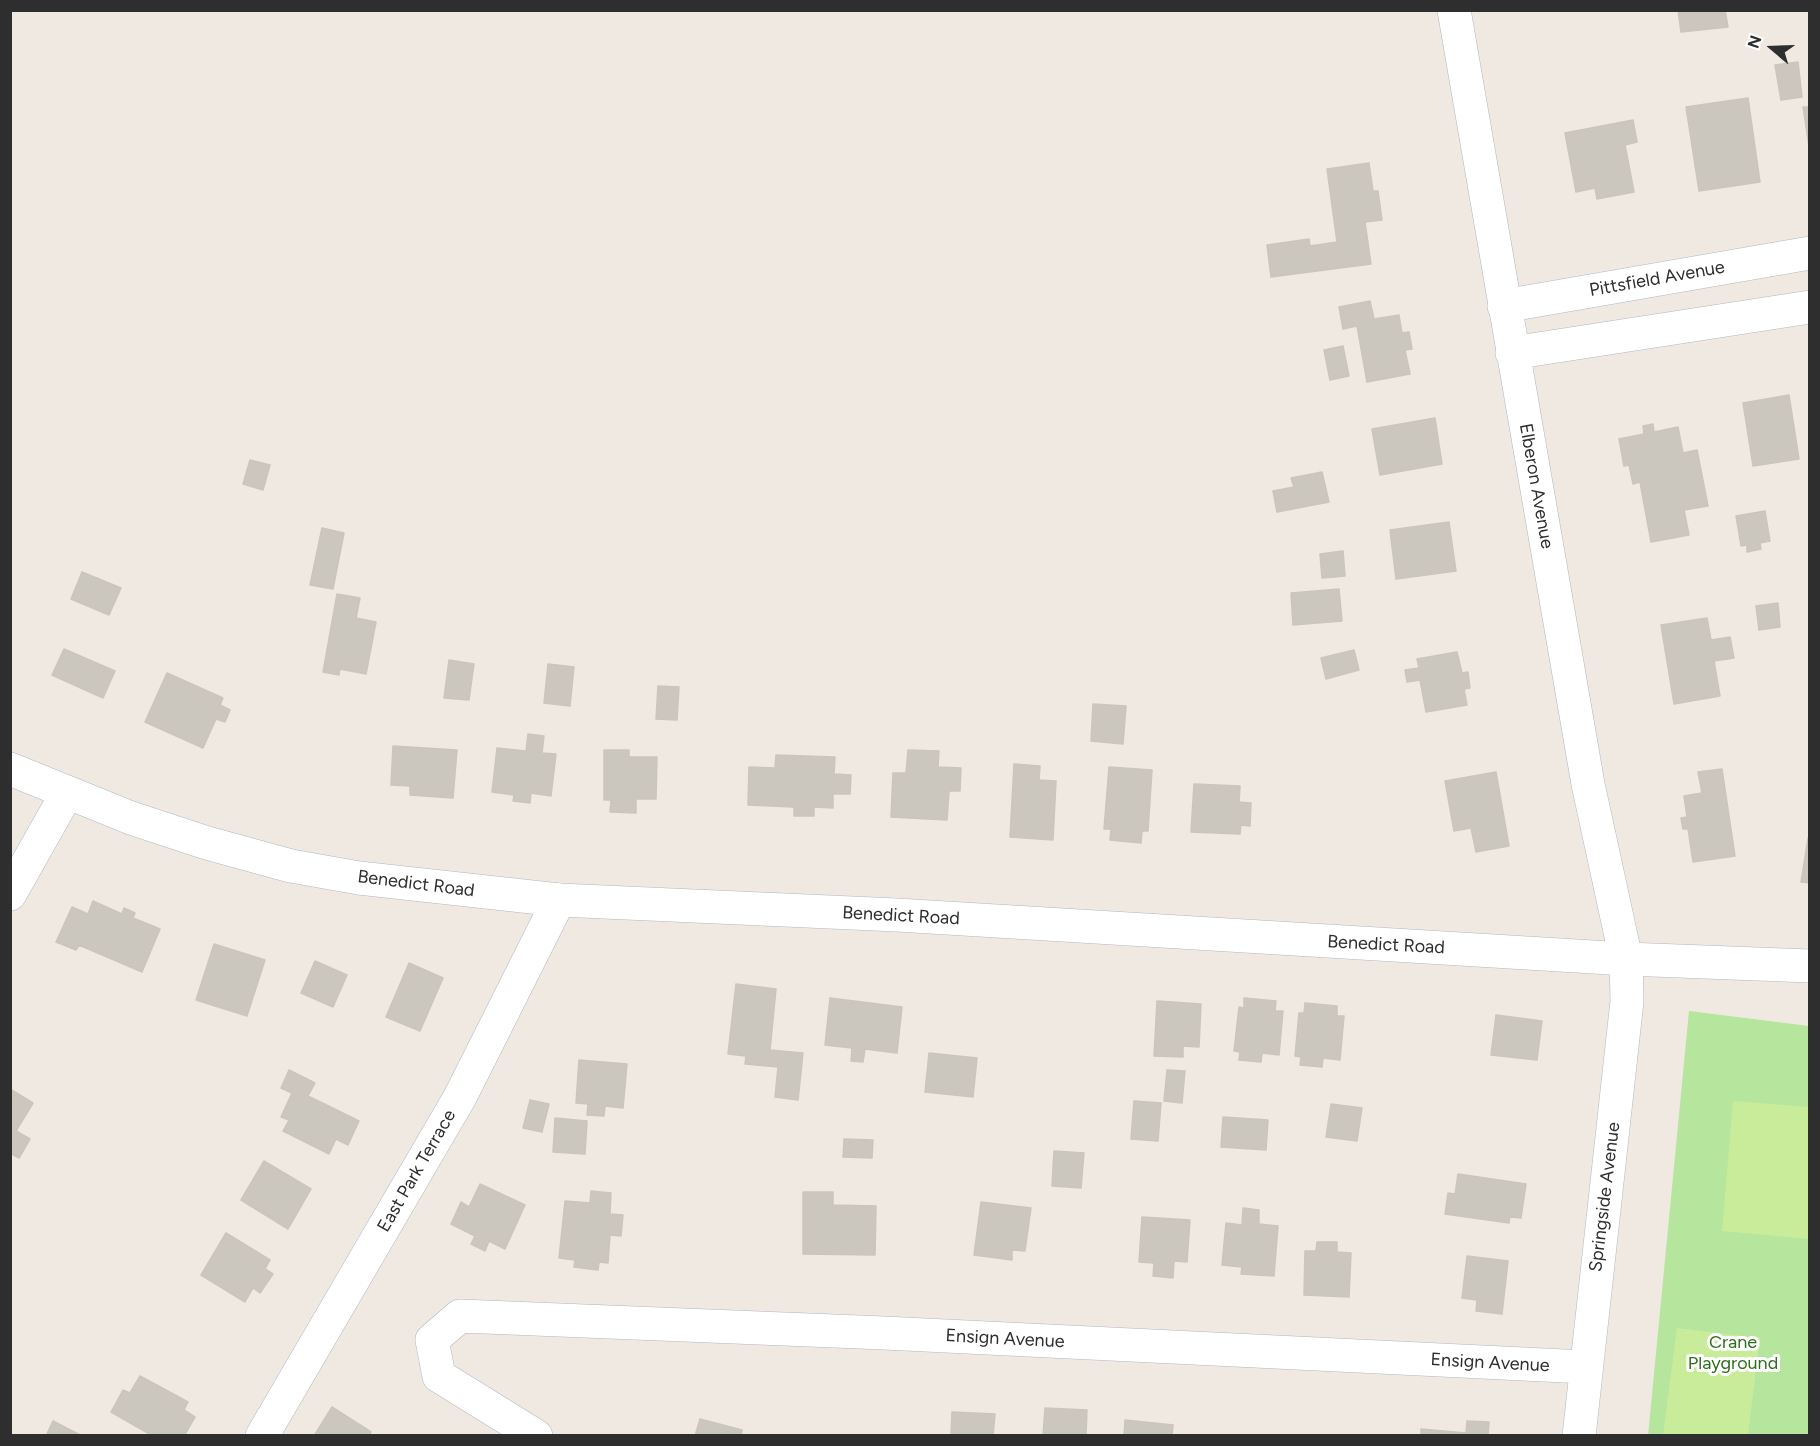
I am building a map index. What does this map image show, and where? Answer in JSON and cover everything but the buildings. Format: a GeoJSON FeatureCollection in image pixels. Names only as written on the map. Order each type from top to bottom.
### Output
{"type":"FeatureCollection","features":[{"type":"Feature","properties":{"kind":"street","name":"Elberon Avenue"},"geometry":{"type":"LineString","coordinates":[[1454,10],[1588,784],[1626,959]]}},
{"type":"Feature","properties":{"kind":"street","name":"Pittsfield Avenue"},"geometry":{"type":"LineString","coordinates":[[1504,306],[1809,253]]}},
{"type":"Feature","properties":{"kind":"street"},"geometry":{"type":"LineString","coordinates":[[1512,353],[1809,307]]}},
{"type":"Feature","properties":{"kind":"street","name":"Benedict Road"},"geometry":{"type":"LineString","coordinates":[[10,769],[131,818],[207,843],[291,866],[359,878],[559,900],[897,915],[1626,959],[1809,966]]}},
{"type":"Feature","properties":{"kind":"street"},"geometry":{"type":"LineString","coordinates":[[10,894],[67,793]]}},
{"type":"Feature","properties":{"kind":"street","name":"East Park Terrace"},"geometry":{"type":"LineString","coordinates":[[262,1436],[460,1097],[559,900]]}},
{"type":"Feature","properties":{"kind":"street","name":"Springside Avenue"},"geometry":{"type":"LineString","coordinates":[[1579,1436],[1628,1000],[1626,959]]}},
{"type":"Feature","properties":{"kind":"street","name":"Ensign Avenue"},"geometry":{"type":"LineString","coordinates":[[536,1436],[439,1376],[432,1340],[460,1316],[884,1333],[1585,1368]]}},
{"type":"Feature","properties":{"kind":"green space","name":"Crane Playground"},"geometry":{"type":"Polygon","coordinates":[[[1689,1011],[1809,1026],[1809,1435],[1648,1436],[1689,1011]]]}},
{"type":"Feature","properties":{"kind":"green space"},"geometry":{"type":"Polygon","coordinates":[[[1733,1101],[1809,1107],[1809,1239],[1722,1231],[1733,1101]]]}},
{"type":"Feature","properties":{"kind":"green space"},"geometry":{"type":"Polygon","coordinates":[[[1677,1328],[1760,1338],[1748,1435],[1663,1435],[1677,1328]]]}}]}
